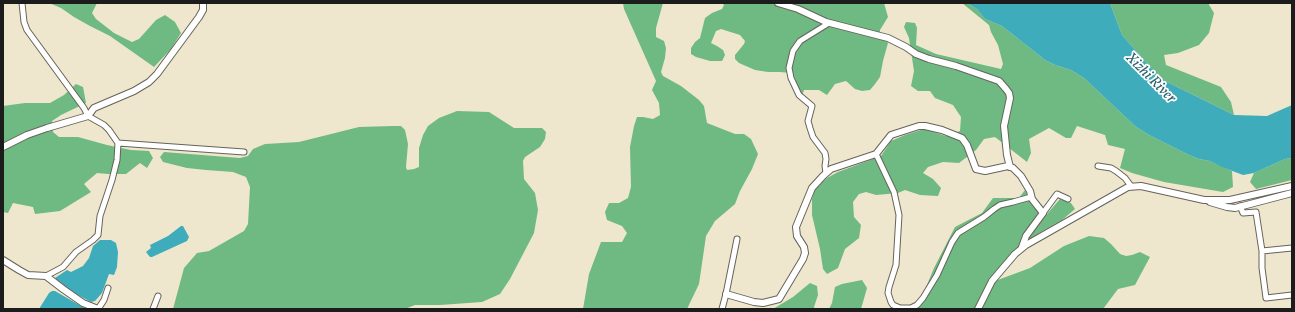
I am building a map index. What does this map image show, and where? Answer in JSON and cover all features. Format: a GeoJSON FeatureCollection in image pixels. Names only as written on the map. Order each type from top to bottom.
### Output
{"type":"FeatureCollection","features":[{"type":"Feature","properties":{"kind":"street"},"geometry":{"type":"LineString","coordinates":[[3,260],[28,275],[46,276],[63,267],[76,252],[93,240],[98,234],[100,216],[116,165],[118,143],[104,125],[88,116],[84,108],[27,30],[24,22],[22,3]]}},
{"type":"Feature","properties":{"kind":"street"},"geometry":{"type":"LineString","coordinates":[[3,147],[27,135],[88,116],[94,108],[134,91],[149,82],[157,74],[200,17],[203,10],[203,3]]}},
{"type":"Feature","properties":{"kind":"street"},"geometry":{"type":"LineString","coordinates":[[778,3],[798,9],[812,17],[829,23],[888,38],[916,54],[929,59],[956,66],[1000,81],[1009,93],[1010,98],[1004,126],[1007,155],[1010,167]]}},
{"type":"Feature","properties":{"kind":"street"},"geometry":{"type":"LineString","coordinates":[[826,173],[825,154],[813,137],[808,121],[812,106],[799,95],[789,68],[793,51],[800,41],[829,23]]}},
{"type":"Feature","properties":{"kind":"street"},"geometry":{"type":"LineString","coordinates":[[726,294],[758,302],[779,299],[803,259],[805,253],[804,247],[797,236],[796,227],[812,188],[826,173],[831,170],[876,154],[891,135],[919,126],[942,130],[962,138],[968,145],[976,169],[985,171],[1003,166],[1010,167],[1021,176],[1030,191],[1032,199],[1043,213]]}},
{"type":"Feature","properties":{"kind":"street"},"geometry":{"type":"LineString","coordinates":[[118,143],[244,152]]}},
{"type":"Feature","properties":{"kind":"street"},"geometry":{"type":"LineString","coordinates":[[876,154],[894,192],[899,215],[896,265],[888,292],[891,302],[900,308],[911,308],[917,305],[923,298],[937,275],[952,242],[958,233],[1000,205],[1031,197]]}},
{"type":"Feature","properties":{"kind":"street"},"geometry":{"type":"LineString","coordinates":[[1098,166],[1111,168],[1116,171],[1125,178],[1131,186]]}},
{"type":"Feature","properties":{"kind":"street"},"geometry":{"type":"LineString","coordinates":[[978,309],[992,281],[1014,254],[1022,247],[1128,187],[1140,186],[1235,208],[1292,194]]}},
{"type":"Feature","properties":{"kind":"street"},"geometry":{"type":"LineString","coordinates":[[1204,200],[1230,200],[1292,186]]}},
{"type":"Feature","properties":{"kind":"street"},"geometry":{"type":"LineString","coordinates":[[1022,247],[1026,236],[1057,194],[1068,199]]}},
{"type":"Feature","properties":{"kind":"street"},"geometry":{"type":"LineString","coordinates":[[1240,206],[1243,213],[1256,212],[1262,251],[1262,268],[1266,298],[1292,295]]}},
{"type":"Feature","properties":{"kind":"street"},"geometry":{"type":"LineString","coordinates":[[722,309],[737,239]]}},
{"type":"Feature","properties":{"kind":"street"},"geometry":{"type":"LineString","coordinates":[[1262,251],[1292,248]]}},
{"type":"Feature","properties":{"kind":"street"},"geometry":{"type":"LineString","coordinates":[[46,276],[83,302],[98,309],[104,300],[108,288]]}},
{"type":"Feature","properties":{"kind":"street"},"geometry":{"type":"LineString","coordinates":[[153,309],[158,296]]}},
{"type":"Feature","properties":{"kind":"green space"},"geometry":{"type":"Polygon","coordinates":[[[49,3],[97,3],[92,13],[96,19],[114,33],[132,42],[139,39],[156,20],[165,15],[175,22],[181,33],[171,49],[154,67],[110,36],[74,17],[61,8],[49,3]]]}},
{"type":"Feature","properties":{"kind":"green space"},"geometry":{"type":"Polygon","coordinates":[[[623,3],[663,3],[656,28],[656,37],[664,41],[666,48],[661,72],[663,76],[681,86],[699,100],[704,106],[707,123],[735,134],[744,134],[751,139],[758,154],[735,204],[715,221],[706,236],[699,284],[687,309],[583,309],[589,274],[601,242],[622,242],[627,233],[622,226],[607,220],[605,212],[609,203],[619,203],[628,198],[631,187],[630,147],[637,117],[653,119],[660,115],[659,103],[652,90],[656,81],[624,9],[623,3]]]}},
{"type":"Feature","properties":{"kind":"green space"},"geometry":{"type":"Polygon","coordinates":[[[722,3],[884,3],[888,17],[880,30],[880,33],[888,43],[880,77],[870,90],[862,91],[855,89],[846,81],[835,84],[827,95],[819,90],[804,90],[802,96],[793,73],[755,70],[739,63],[735,59],[735,55],[745,41],[740,35],[721,29],[716,31],[711,43],[723,50],[725,55],[722,61],[710,61],[696,57],[691,54],[691,48],[700,38],[705,18],[722,9],[724,5],[722,3]]]}},
{"type":"Feature","properties":{"kind":"green space"},"geometry":{"type":"Polygon","coordinates":[[[962,3],[967,3],[977,9],[985,19],[1002,26],[1045,60],[1071,70],[1084,78],[1135,126],[1149,135],[1189,155],[1210,161],[1232,171],[1233,187],[1223,192],[1164,182],[1132,173],[1120,168],[1125,149],[1108,145],[1105,135],[1077,126],[1071,138],[1066,138],[1049,128],[1029,139],[1031,153],[1027,162],[995,137],[984,139],[976,150],[959,163],[943,162],[928,167],[923,173],[933,179],[941,188],[938,196],[920,195],[905,190],[898,193],[876,195],[866,192],[859,194],[853,202],[854,217],[861,225],[859,238],[845,249],[838,268],[827,274],[823,269],[812,215],[812,199],[815,189],[827,178],[838,172],[881,156],[891,141],[905,135],[924,129],[946,136],[960,131],[961,117],[953,105],[935,98],[930,91],[918,91],[911,86],[914,71],[909,38],[904,27],[906,22],[915,23],[917,28],[916,45],[936,54],[1001,69],[1003,64],[998,45],[989,25],[962,3]]]}},
{"type":"Feature","properties":{"kind":"green space"},"geometry":{"type":"Polygon","coordinates":[[[1110,3],[1208,3],[1214,13],[1209,33],[1199,45],[1178,53],[1164,55],[1166,65],[1221,87],[1231,102],[1234,115],[1161,79],[1122,35],[1110,3]]]}},
{"type":"Feature","properties":{"kind":"green space"},"geometry":{"type":"Polygon","coordinates":[[[76,84],[83,87],[86,103],[52,121],[53,132],[59,137],[78,137],[131,150],[149,151],[153,158],[147,168],[140,163],[126,174],[97,173],[84,184],[91,192],[60,211],[35,214],[33,207],[13,203],[8,213],[3,212],[3,106],[25,103],[50,103],[64,95],[76,84]]]}},
{"type":"Feature","properties":{"kind":"green space"},"geometry":{"type":"Polygon","coordinates":[[[457,111],[489,112],[514,128],[542,128],[546,132],[545,139],[540,147],[525,157],[523,161],[524,179],[535,193],[538,210],[534,233],[510,279],[500,294],[482,302],[415,305],[405,309],[173,309],[184,268],[197,253],[209,251],[244,231],[248,224],[250,187],[246,177],[233,172],[187,168],[163,162],[160,157],[164,152],[240,158],[248,156],[253,149],[265,144],[299,142],[359,127],[401,126],[405,130],[408,144],[407,170],[419,167],[419,148],[423,135],[428,126],[439,118],[457,111]]]}},
{"type":"Feature","properties":{"kind":"green space"},"geometry":{"type":"Polygon","coordinates":[[[1292,158],[1292,180],[1256,189],[1250,182],[1254,173],[1285,159],[1292,158]]]}},
{"type":"Feature","properties":{"kind":"green space"},"geometry":{"type":"Polygon","coordinates":[[[1025,190],[1032,205],[1047,214],[1060,199],[1071,203],[1075,209],[1062,220],[1039,233],[1018,248],[1011,255],[995,281],[1030,268],[1064,246],[1089,236],[1104,238],[1120,254],[1126,256],[1140,252],[1150,257],[1135,285],[1118,289],[1103,309],[917,309],[934,268],[955,227],[982,213],[993,198],[1019,198],[1025,190]]]}},
{"type":"Feature","properties":{"kind":"green space"},"geometry":{"type":"Polygon","coordinates":[[[862,280],[867,288],[861,309],[829,309],[832,303],[835,287],[862,280]]]}},
{"type":"Feature","properties":{"kind":"green space"},"geometry":{"type":"Polygon","coordinates":[[[810,283],[817,286],[818,295],[814,307],[815,309],[773,309],[793,297],[810,283]]]}},
{"type":"Feature","properties":{"kind":"water","name":"Xizhi River"},"geometry":{"type":"Polygon","coordinates":[[[967,3],[1110,3],[1122,35],[1161,79],[1234,115],[1267,116],[1292,105],[1292,158],[1285,159],[1254,173],[1243,175],[1210,161],[1189,155],[1149,135],[1135,126],[1084,78],[1071,70],[1045,60],[1002,26],[985,19],[977,9],[967,3]]]}},
{"type":"Feature","properties":{"kind":"water"},"geometry":{"type":"Polygon","coordinates":[[[183,226],[189,237],[187,241],[150,257],[146,252],[151,248],[150,245],[168,236],[183,226]]]}},
{"type":"Feature","properties":{"kind":"water"},"geometry":{"type":"Polygon","coordinates":[[[100,240],[111,240],[116,243],[118,252],[117,267],[114,275],[109,274],[102,293],[95,301],[91,302],[59,283],[55,278],[67,270],[71,272],[83,266],[89,258],[93,246],[100,240]]]}},
{"type":"Feature","properties":{"kind":"water"},"geometry":{"type":"Polygon","coordinates":[[[55,291],[86,309],[39,309],[49,293],[55,291]]]}}]}
